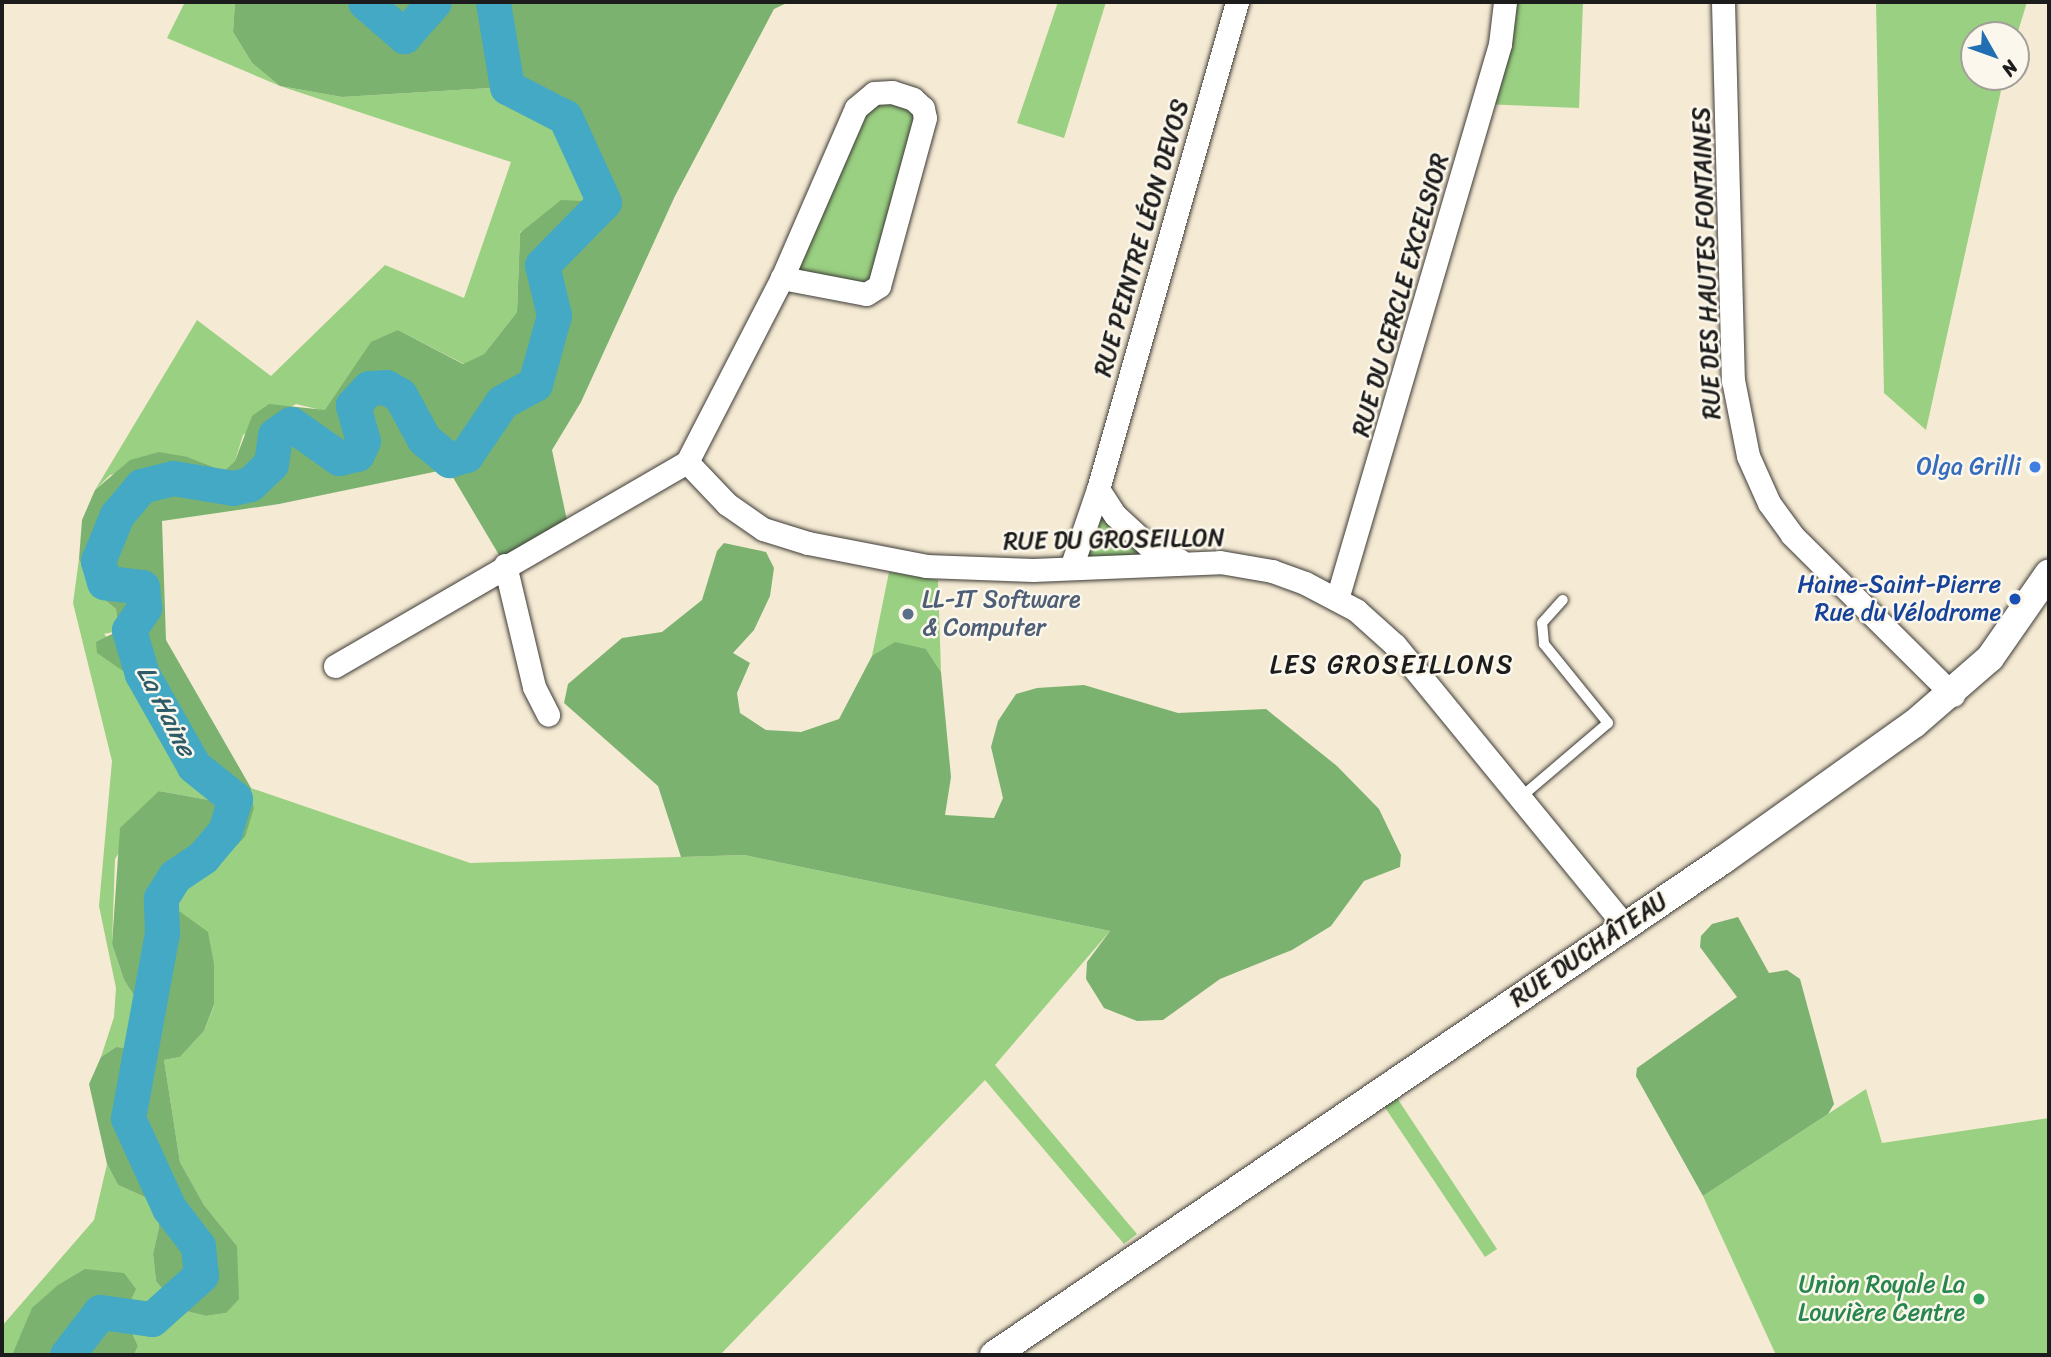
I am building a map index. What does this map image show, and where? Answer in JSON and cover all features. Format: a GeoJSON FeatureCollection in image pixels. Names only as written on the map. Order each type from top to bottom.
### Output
{"type":"FeatureCollection","features":[{"type":"Feature","properties":{"kind":"street","name":"RUE PEINTRE LÉON DEVOS"},"geometry":{"type":"LineString","coordinates":[[1072,565],[1098,489],[1237,2]]}},
{"type":"Feature","properties":{"kind":"street","name":"RUE DU CERCLE EXCELSIOR"},"geometry":{"type":"LineString","coordinates":[[1338,599],[1500,44],[1505,2]]}},
{"type":"Feature","properties":{"kind":"street","name":"RUE DES HAUTES FONTAINES"},"geometry":{"type":"LineString","coordinates":[[1723,2],[1733,380],[1748,456],[1769,503],[1792,535],[1952,695]]}},
{"type":"Feature","properties":{"kind":"street"},"geometry":{"type":"LineString","coordinates":[[335,666],[505,565],[687,462],[782,278],[856,108],[874,93],[892,92],[912,99],[923,107],[925,118],[879,286],[866,294],[782,278]]}},
{"type":"Feature","properties":{"kind":"street","name":"RUE DU GROSEILLON"},"geometry":{"type":"LineString","coordinates":[[687,462],[727,504],[754,523],[808,543],[926,566],[1033,570],[1072,565],[1220,562],[1272,571],[1338,599],[1395,645],[1625,926]]}},
{"type":"Feature","properties":{"kind":"street"},"geometry":{"type":"LineString","coordinates":[[1098,489],[1115,515],[1153,550],[1185,563]]}},
{"type":"Feature","properties":{"kind":"street"},"geometry":{"type":"LineString","coordinates":[[505,565],[534,687],[548,715]]}},
{"type":"Feature","properties":{"kind":"street","name":"RUE DUCHÂTEAU"},"geometry":{"type":"LineString","coordinates":[[994,1355],[1091,1285],[1625,926],[1952,695],[2011,632],[2049,573]]}},
{"type":"Feature","properties":{"kind":"lane"},"geometry":{"type":"LineString","coordinates":[[1521,797],[1608,723],[1544,644],[1542,623],[1563,600]]}},
{"type":"Feature","properties":{"kind":"green space"},"geometry":{"type":"Polygon","coordinates":[[[185,2],[235,2],[233,32],[252,63],[280,86],[167,38],[185,2]]]}},
{"type":"Feature","properties":{"kind":"green space"},"geometry":{"type":"Polygon","coordinates":[[[235,2],[789,2],[774,9],[675,196],[581,402],[552,450],[569,530],[505,565],[448,469],[279,504],[162,521],[166,640],[251,788],[254,808],[245,837],[210,869],[175,876],[161,898],[208,932],[214,964],[214,1005],[204,1031],[180,1057],[164,1060],[180,1162],[204,1205],[237,1246],[239,1299],[226,1313],[206,1316],[178,1309],[156,1281],[153,1254],[159,1227],[156,1202],[118,1185],[107,1164],[89,1084],[101,1057],[116,1047],[142,1049],[148,1017],[124,980],[112,944],[120,828],[159,791],[209,800],[214,782],[194,766],[166,716],[148,713],[137,693],[142,674],[126,673],[97,653],[96,642],[118,631],[116,609],[91,589],[79,559],[82,520],[95,490],[130,460],[159,452],[188,457],[224,471],[235,461],[252,416],[269,404],[325,410],[371,342],[398,330],[463,364],[484,354],[517,312],[520,233],[561,200],[604,202],[565,117],[507,87],[342,97],[280,86],[252,63],[233,32],[235,2]]]}},
{"type":"Feature","properties":{"kind":"green space"},"geometry":{"type":"Polygon","coordinates":[[[1058,2],[1106,2],[1064,138],[1017,123],[1058,2]]]}},
{"type":"Feature","properties":{"kind":"green space"},"geometry":{"type":"Polygon","coordinates":[[[1505,2],[1583,2],[1579,108],[1483,104],[1505,2]]]}},
{"type":"Feature","properties":{"kind":"green space"},"geometry":{"type":"Polygon","coordinates":[[[1876,2],[2027,2],[2021,21],[1960,21],[1960,91],[2001,91],[1926,430],[1884,393],[1876,2]]]}},
{"type":"Feature","properties":{"kind":"green space"},"geometry":{"type":"Polygon","coordinates":[[[280,86],[342,97],[507,87],[565,117],[604,202],[520,232],[517,312],[484,354],[464,364],[398,330],[325,411],[296,404],[243,435],[235,461],[224,471],[188,457],[110,475],[95,490],[197,320],[271,376],[385,265],[464,298],[511,162],[280,86]]]}},
{"type":"Feature","properties":{"kind":"green space"},"geometry":{"type":"Polygon","coordinates":[[[874,93],[923,108],[879,286],[782,278],[874,93]]]}},
{"type":"Feature","properties":{"kind":"green space"},"geometry":{"type":"Polygon","coordinates":[[[1103,512],[1147,558],[1089,560],[1085,552],[1103,512]]]}},
{"type":"Feature","properties":{"kind":"green space"},"geometry":{"type":"Polygon","coordinates":[[[724,543],[766,552],[774,568],[770,596],[754,630],[733,653],[750,663],[737,693],[740,713],[766,730],[801,732],[839,719],[872,656],[895,642],[926,649],[941,672],[951,777],[945,815],[994,818],[1003,798],[991,747],[998,721],[1016,694],[1037,688],[1084,685],[1178,713],[1266,709],[1337,766],[1379,809],[1401,855],[1400,867],[1364,881],[1331,926],[1292,950],[1220,979],[1163,1020],[1137,1021],[1104,1008],[1086,979],[1087,962],[1110,931],[744,855],[681,857],[658,786],[564,703],[568,684],[622,638],[662,632],[702,600],[717,551],[724,543]]]}},
{"type":"Feature","properties":{"kind":"green space"},"geometry":{"type":"Polygon","coordinates":[[[79,559],[91,589],[116,609],[118,631],[104,634],[142,674],[194,766],[214,782],[209,800],[159,791],[115,859],[112,944],[124,980],[148,1017],[142,1049],[116,1047],[101,1057],[114,1017],[116,988],[99,906],[112,761],[73,603],[79,559]]]}},
{"type":"Feature","properties":{"kind":"green space"},"geometry":{"type":"Polygon","coordinates":[[[889,572],[938,580],[941,672],[926,649],[872,656],[889,572]]]}},
{"type":"Feature","properties":{"kind":"green space"},"geometry":{"type":"Polygon","coordinates":[[[251,788],[470,863],[744,855],[1110,931],[995,1065],[1137,1234],[1124,1244],[985,1080],[720,1355],[134,1355],[138,1346],[124,1315],[33,1308],[12,1355],[2,1355],[2,1326],[94,1220],[107,1164],[118,1185],[156,1202],[159,1227],[153,1254],[156,1281],[178,1309],[206,1316],[226,1313],[237,1246],[204,1205],[180,1162],[164,1060],[180,1057],[204,1031],[214,1006],[214,964],[161,898],[175,876],[210,869],[254,808],[251,788]]]}},
{"type":"Feature","properties":{"kind":"green space"},"geometry":{"type":"Polygon","coordinates":[[[1738,917],[1769,973],[1787,970],[1800,979],[1834,1104],[1828,1114],[1703,1196],[1636,1076],[1637,1068],[1737,997],[1700,947],[1701,936],[1712,924],[1738,917]]]}},
{"type":"Feature","properties":{"kind":"green space"},"geometry":{"type":"Polygon","coordinates":[[[1866,1089],[1882,1143],[2049,1118],[2049,1355],[1776,1355],[1703,1196],[1866,1089]]]}},
{"type":"Feature","properties":{"kind":"green space"},"geometry":{"type":"Polygon","coordinates":[[[1397,1098],[1497,1249],[1485,1257],[1384,1106],[1397,1098]]]}},
{"type":"Feature","properties":{"kind":"green space"},"geometry":{"type":"Polygon","coordinates":[[[85,1269],[124,1273],[136,1289],[124,1315],[138,1346],[134,1355],[12,1355],[32,1308],[58,1285],[85,1269]]]}},
{"type":"Feature","properties":{"kind":"waterway","name":"La Haine"},"geometry":{"type":"LineString","coordinates":[[365,2],[404,36],[434,2]]}},
{"type":"Feature","properties":{"kind":"waterway","name":"La Haine"},"geometry":{"type":"LineString","coordinates":[[67,1355],[100,1312],[152,1319],[201,1275],[198,1246],[169,1208],[128,1118],[162,933],[161,898],[175,876],[203,857],[225,831],[235,799],[194,766],[142,674],[129,630],[144,608],[142,587],[104,582],[98,561],[117,515],[141,486],[173,478],[233,488],[250,484],[271,464],[275,435],[291,424],[339,458],[357,454],[363,441],[353,405],[369,388],[386,387],[400,395],[424,439],[449,460],[466,455],[502,402],[535,384],[554,315],[542,265],[604,202],[565,117],[507,87],[493,2]]}},
{"type":"Feature","properties":{"kind":"place","name":"Olga Grilli"},"geometry":{"type":"Point","coordinates":[2035,467]}},
{"type":"Feature","properties":{"kind":"place","name":"Haine-Saint-Pierre Rue du Vélodrome"},"geometry":{"type":"Point","coordinates":[2015,599]}},
{"type":"Feature","properties":{"kind":"place","name":"LL-IT Software & Computer"},"geometry":{"type":"Point","coordinates":[908,614]}},
{"type":"Feature","properties":{"kind":"place","name":"Union Royale La Louvière Centre"},"geometry":{"type":"Point","coordinates":[1979,1299]}},
{"type":"Feature","properties":{"kind":"district","name":"LES GROSEILLONS"},"geometry":{"type":"Point","coordinates":[1392,665]}}]}
